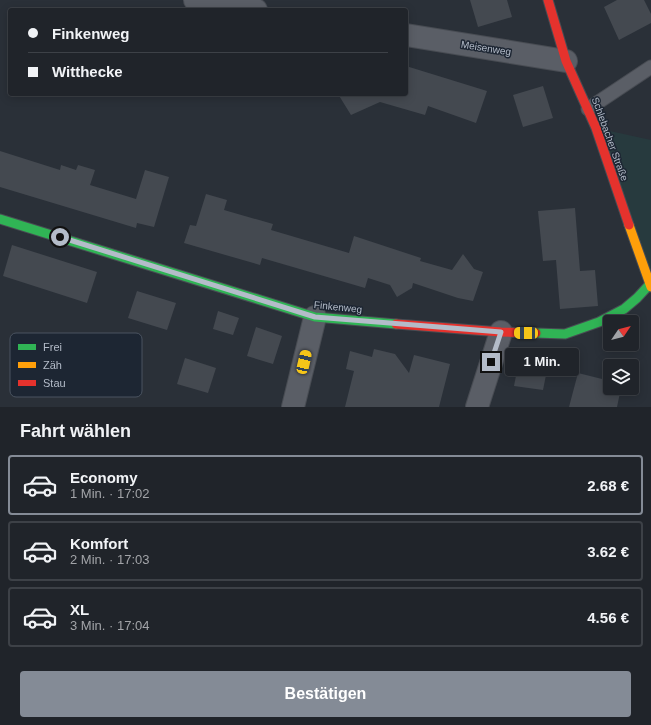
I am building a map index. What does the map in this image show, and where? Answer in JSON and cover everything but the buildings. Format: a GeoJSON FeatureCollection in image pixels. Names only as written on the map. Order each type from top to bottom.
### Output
{"type":"FeatureCollection","features":[{"type":"Feature","properties":{"kind":"street"},"geometry":{"type":"LineString","coordinates":[[195,0],[244,8]]}},
{"type":"Feature","properties":{"kind":"street","name":"Schlebacher Straße"},"geometry":{"type":"LineString","coordinates":[[548,0],[566,61],[588,109],[650,286]]}},
{"type":"Feature","properties":{"kind":"street","name":"Meisenweg"},"geometry":{"type":"LineString","coordinates":[[408,35],[566,61]]}},
{"type":"Feature","properties":{"kind":"street","name":"Finkenweg"},"geometry":{"type":"LineString","coordinates":[[0,218],[315,317],[501,332],[565,334],[599,322],[624,309],[650,286]]}},
{"type":"Feature","properties":{"kind":"street"},"geometry":{"type":"LineString","coordinates":[[293,407],[315,317]]}},
{"type":"Feature","properties":{"kind":"street"},"geometry":{"type":"LineString","coordinates":[[477,407],[501,332]]}},
{"type":"Feature","properties":{"kind":"lane"},"geometry":{"type":"LineString","coordinates":[[588,109],[651,67]]}},
{"type":"Feature","properties":{"kind":"green space"},"geometry":{"type":"Polygon","coordinates":[[[596,128],[651,140],[651,287],[596,128]]]}},
{"type":"Feature","properties":{"kind":"traffic: fast"},"geometry":{"type":"LineString","coordinates":[[0,219],[315,317],[396,324]]}},
{"type":"Feature","properties":{"kind":"traffic: fast"},"geometry":{"type":"LineString","coordinates":[[536,333],[565,334],[599,322],[624,309],[649,285]]}},
{"type":"Feature","properties":{"kind":"traffic: slow"},"geometry":{"type":"LineString","coordinates":[[629,225],[651,287]]}},
{"type":"Feature","properties":{"kind":"traffic: jam"},"geometry":{"type":"LineString","coordinates":[[548,0],[566,61],[596,128],[629,225]]}},
{"type":"Feature","properties":{"kind":"traffic: jam"},"geometry":{"type":"LineString","coordinates":[[396,324],[501,332],[536,333]]}},
{"type":"Feature","properties":{"kind":"route"},"geometry":{"type":"LineString","coordinates":[[60,237],[315,317],[501,332],[491,362]]}}]}
